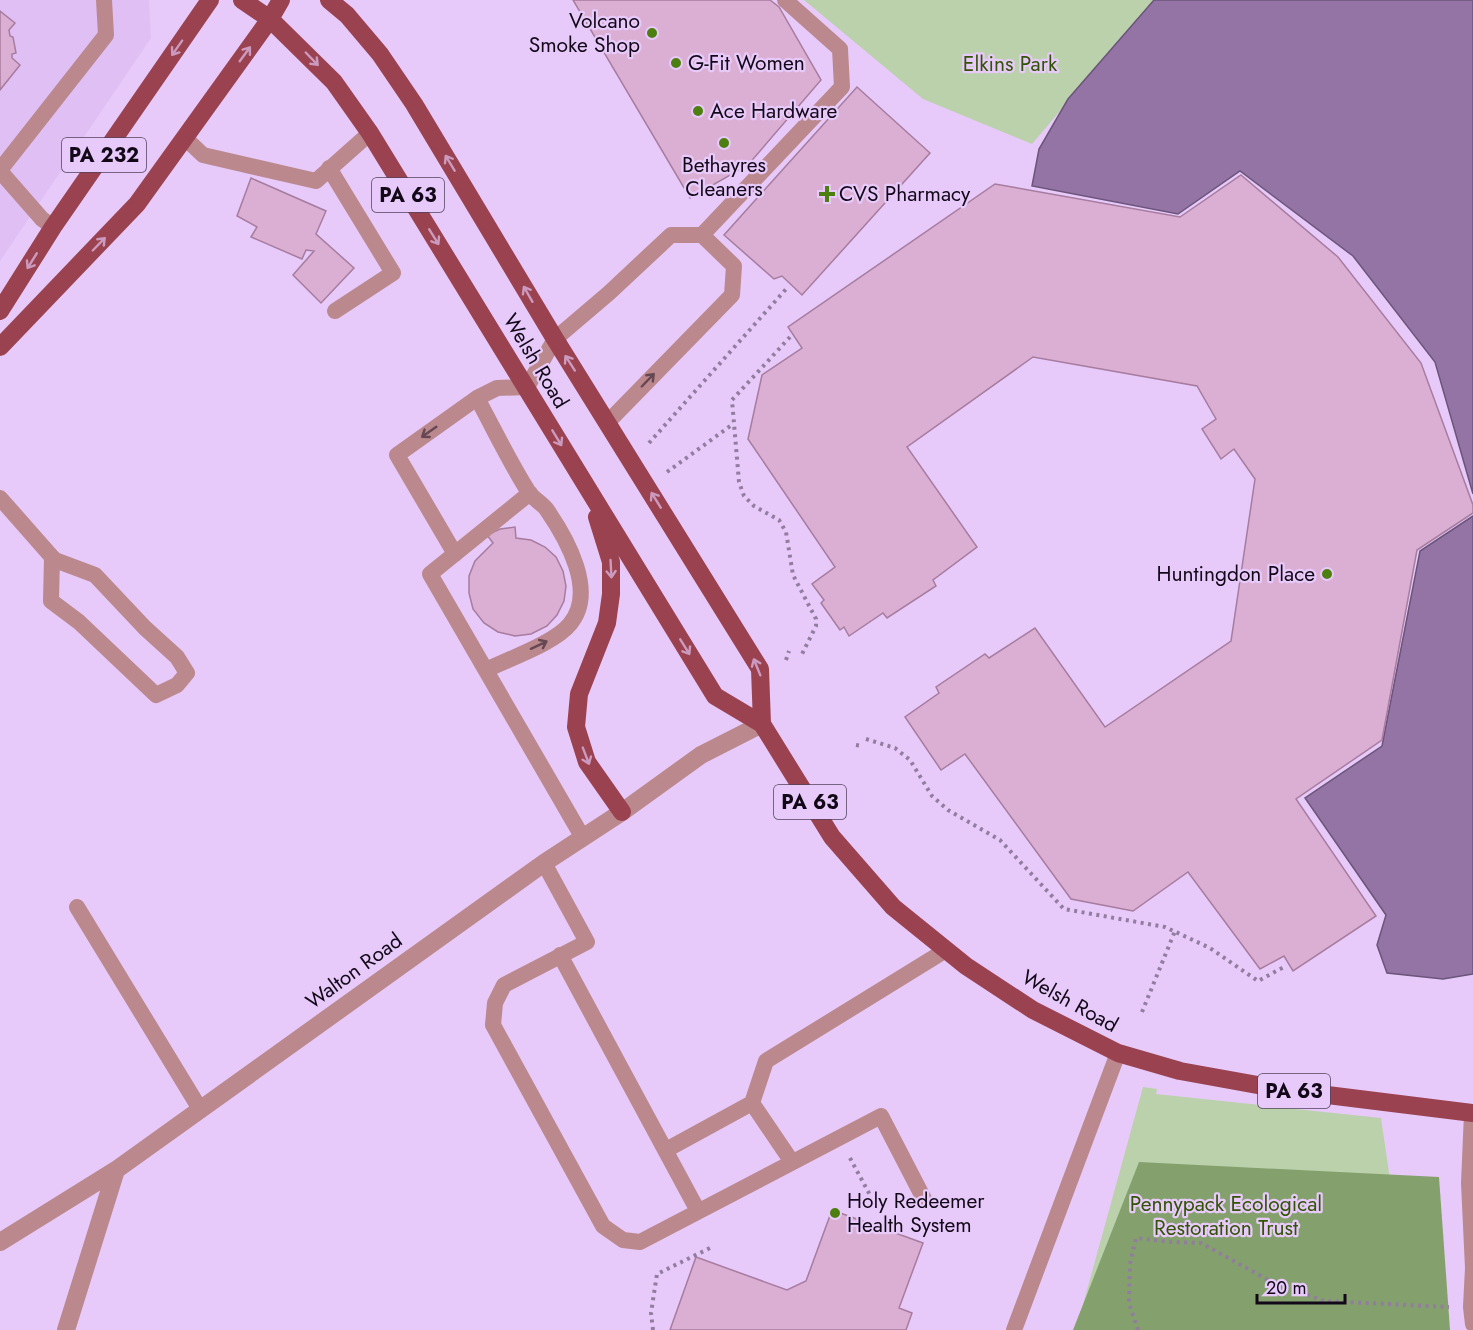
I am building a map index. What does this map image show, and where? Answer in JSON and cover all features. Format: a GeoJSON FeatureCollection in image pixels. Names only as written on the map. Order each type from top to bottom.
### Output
{"type":"FeatureCollection","features":[{"type":"Feature","properties":{"kind":"main road","name":"PA 232"},"geometry":{"type":"LineString","coordinates":[[0,311],[53,227],[210,0]]}},
{"type":"Feature","properties":{"kind":"main road","name":"PA 63"},"geometry":{"type":"LineString","coordinates":[[242,0],[270,19]]}},
{"type":"Feature","properties":{"kind":"main road","name":"PA 232"},"geometry":{"type":"LineString","coordinates":[[0,347],[137,204],[270,19],[281,0]]}},
{"type":"Feature","properties":{"kind":"main road","name":"Welsh Road"},"geometry":{"type":"LineString","coordinates":[[329,0],[347,15],[380,54],[414,104],[555,339],[760,669],[762,724]]}},
{"type":"Feature","properties":{"kind":"main road","name":"Welsh Road"},"geometry":{"type":"LineString","coordinates":[[270,19],[334,82],[370,133],[715,696],[762,724],[832,837],[893,907],[966,966],[1033,1010],[1118,1053],[1180,1071],[1280,1089],[1473,1113]]}},
{"type":"Feature","properties":{"kind":"main road"},"geometry":{"type":"LineString","coordinates":[[590,493],[611,562],[611,594],[607,623],[579,694],[576,726],[587,762],[622,812]]}},
{"type":"Feature","properties":{"kind":"street","name":"Walton Road"},"geometry":{"type":"LineString","coordinates":[[0,1242],[116,1170],[544,863],[622,812],[701,755],[762,724]]}},
{"type":"Feature","properties":{"kind":"street"},"geometry":{"type":"LineString","coordinates":[[66,1330],[116,1170]]}},
{"type":"Feature","properties":{"kind":"lane"},"geometry":{"type":"LineString","coordinates":[[53,227],[42,219],[0,171],[106,35],[104,0]]}},
{"type":"Feature","properties":{"kind":"lane"},"geometry":{"type":"LineString","coordinates":[[702,235],[842,87],[840,49],[785,0]]}},
{"type":"Feature","properties":{"kind":"lane"},"geometry":{"type":"LineString","coordinates":[[185,138],[203,155],[316,181],[370,133]]}},
{"type":"Feature","properties":{"kind":"lane"},"geometry":{"type":"LineString","coordinates":[[329,168],[393,273],[335,311]]}},
{"type":"Feature","properties":{"kind":"lane"},"geometry":{"type":"LineString","coordinates":[[455,554],[397,455],[477,398],[497,388],[527,387],[555,339],[671,235],[702,235],[734,266],[732,295],[608,422]]}},
{"type":"Feature","properties":{"kind":"lane"},"geometry":{"type":"LineString","coordinates":[[477,398],[530,494],[546,509],[574,558],[580,580],[579,608],[570,625],[552,639],[486,670]]}},
{"type":"Feature","properties":{"kind":"lane"},"geometry":{"type":"LineString","coordinates":[[530,494],[430,574],[583,838]]}},
{"type":"Feature","properties":{"kind":"lane"},"geometry":{"type":"LineString","coordinates":[[0,498],[55,560],[95,574],[145,628],[177,657],[187,673],[177,685],[156,695],[79,622],[51,601],[52,557]]}},
{"type":"Feature","properties":{"kind":"lane"},"geometry":{"type":"LineString","coordinates":[[544,863],[587,942],[504,984],[495,1003],[493,1025],[603,1226],[623,1240],[640,1242],[881,1116],[924,1199]]}},
{"type":"Feature","properties":{"kind":"lane"},"geometry":{"type":"LineString","coordinates":[[77,907],[200,1109]]}},
{"type":"Feature","properties":{"kind":"lane"},"geometry":{"type":"LineString","coordinates":[[666,1150],[752,1103],[766,1061],[946,950]]}},
{"type":"Feature","properties":{"kind":"lane"},"geometry":{"type":"LineString","coordinates":[[560,955],[698,1212]]}},
{"type":"Feature","properties":{"kind":"lane"},"geometry":{"type":"LineString","coordinates":[[1014,1330],[1118,1053]]}},
{"type":"Feature","properties":{"kind":"lane"},"geometry":{"type":"LineString","coordinates":[[752,1103],[792,1162]]}},
{"type":"Feature","properties":{"kind":"lane"},"geometry":{"type":"LineString","coordinates":[[1472,1316],[1473,1268],[1469,1183],[1473,1113]]}},
{"type":"Feature","properties":{"kind":"path"},"geometry":{"type":"LineString","coordinates":[[649,443],[787,288]]}},
{"type":"Feature","properties":{"kind":"path"},"geometry":{"type":"LineString","coordinates":[[790,337],[732,400],[740,482],[744,496],[754,506],[779,520],[786,532],[793,575],[816,618],[816,626],[802,654]]}},
{"type":"Feature","properties":{"kind":"path"},"geometry":{"type":"LineString","coordinates":[[668,472],[733,424]]}},
{"type":"Feature","properties":{"kind":"path"},"geometry":{"type":"LineString","coordinates":[[786,660],[789,651]]}},
{"type":"Feature","properties":{"kind":"path"},"geometry":{"type":"LineString","coordinates":[[866,739],[895,748],[910,760],[932,796],[948,810],[1000,840],[1064,909],[1174,931],[1210,948],[1258,981],[1284,967]]}},
{"type":"Feature","properties":{"kind":"path"},"geometry":{"type":"LineString","coordinates":[[856,745],[862,746]]}},
{"type":"Feature","properties":{"kind":"path"},"geometry":{"type":"LineString","coordinates":[[1142,1012],[1174,931]]}},
{"type":"Feature","properties":{"kind":"path"},"geometry":{"type":"LineString","coordinates":[[839,1138],[870,1195]]}},
{"type":"Feature","properties":{"kind":"path"},"geometry":{"type":"LineString","coordinates":[[1138,1330],[1129,1303],[1130,1264],[1136,1238],[1201,1243],[1272,1282],[1324,1301],[1399,1306],[1472,1316]]}},
{"type":"Feature","properties":{"kind":"path"},"geometry":{"type":"LineString","coordinates":[[653,1330],[651,1313],[657,1274],[710,1248]]}},
{"type":"Feature","properties":{"kind":"shaded area"},"geometry":{"type":"Polygon","coordinates":[[[0,0],[149,0],[151,38],[0,261],[0,0]]]}},
{"type":"Feature","properties":{"kind":"shaded area"},"geometry":{"type":"Polygon","coordinates":[[[1154,0],[1473,0],[1473,494],[1435,362],[1353,256],[1240,171],[1178,214],[1032,186],[1039,149],[1068,99],[1154,0]]]}},
{"type":"Feature","properties":{"kind":"shaded area"},"geometry":{"type":"Polygon","coordinates":[[[1473,516],[1473,974],[1443,979],[1387,973],[1377,945],[1386,915],[1305,798],[1382,746],[1420,551],[1473,516]]]}},
{"type":"Feature","properties":{"kind":"green space","name":"Elkins Park"},"geometry":{"type":"Polygon","coordinates":[[[804,0],[1154,0],[1032,144],[923,99],[804,0]]]}},
{"type":"Feature","properties":{"kind":"green space","name":"Pennypack Ecological Restoration Trust"},"geometry":{"type":"Polygon","coordinates":[[[1143,1087],[1157,1089],[1156,1094],[1381,1118],[1412,1330],[1076,1330],[1143,1087]]]}},
{"type":"Feature","properties":{"kind":"green space","name":"Pennypack Ecological Restoration Trust"},"geometry":{"type":"Polygon","coordinates":[[[1139,1162],[1439,1177],[1450,1330],[1073,1330],[1139,1162]]]}},
{"type":"Feature","properties":{"kind":"building"},"geometry":{"type":"Polygon","coordinates":[[[573,0],[770,0],[779,7],[821,80],[748,165],[690,198],[573,0]]]}},
{"type":"Feature","properties":{"kind":"building"},"geometry":{"type":"Polygon","coordinates":[[[0,11],[15,23],[9,30],[16,53],[12,54],[12,58],[20,65],[0,90],[0,11]]]}},
{"type":"Feature","properties":{"kind":"building","name":"CVS Pharmacy"},"geometry":{"type":"Polygon","coordinates":[[[857,87],[930,153],[802,295],[782,276],[774,279],[724,235],[857,87]]]}},
{"type":"Feature","properties":{"kind":"building","name":"Huntingdon Place"},"geometry":{"type":"Polygon","coordinates":[[[1241,175],[1338,257],[1421,363],[1473,505],[1473,513],[1417,550],[1382,740],[1296,799],[1376,916],[1293,971],[1284,956],[1260,969],[1188,872],[1133,911],[1071,899],[965,754],[941,770],[905,717],[939,693],[936,687],[985,654],[989,658],[1035,628],[1105,727],[1231,641],[1255,479],[1234,449],[1221,459],[1202,429],[1216,419],[1197,386],[1033,357],[907,447],[977,547],[933,580],[936,586],[887,618],[883,613],[849,636],[844,627],[840,630],[821,603],[824,600],[812,584],[835,567],[748,439],[762,375],[802,348],[788,327],[995,184],[1180,217],[1241,175]]]}},
{"type":"Feature","properties":{"kind":"building"},"geometry":{"type":"Polygon","coordinates":[[[251,178],[326,211],[316,234],[354,268],[321,303],[293,275],[314,251],[306,250],[302,259],[251,237],[257,227],[237,216],[251,178]]]}},
{"type":"Feature","properties":{"kind":"building"},"geometry":{"type":"Polygon","coordinates":[[[515,527],[516,538],[531,540],[545,547],[556,557],[563,571],[566,586],[564,601],[557,615],[547,626],[531,634],[515,636],[498,632],[484,623],[473,609],[469,593],[469,576],[475,561],[493,543],[487,535],[500,529],[515,527]]]}},
{"type":"Feature","properties":{"kind":"building"},"geometry":{"type":"Polygon","coordinates":[[[832,1210],[923,1243],[899,1308],[912,1313],[906,1330],[670,1330],[696,1257],[787,1290],[806,1281],[832,1210]]]}},
{"type":"Feature","properties":{"kind":"place","name":"Volcano Smoke Shop"},"geometry":{"type":"Point","coordinates":[652,33]}},
{"type":"Feature","properties":{"kind":"place","name":"G-Fit Women"},"geometry":{"type":"Point","coordinates":[676,63]}},
{"type":"Feature","properties":{"kind":"place","name":"Ace Hardware"},"geometry":{"type":"Point","coordinates":[698,111]}},
{"type":"Feature","properties":{"kind":"place","name":"Bethayres Cleaners"},"geometry":{"type":"Point","coordinates":[724,143]}},
{"type":"Feature","properties":{"kind":"place","name":"CVS Pharmacy"},"geometry":{"type":"Point","coordinates":[827,194]}},
{"type":"Feature","properties":{"kind":"place","name":"Huntingdon Place"},"geometry":{"type":"Point","coordinates":[1327,574]}},
{"type":"Feature","properties":{"kind":"place","name":"Holy Redeemer Health System"},"geometry":{"type":"Point","coordinates":[835,1213]}}]}
